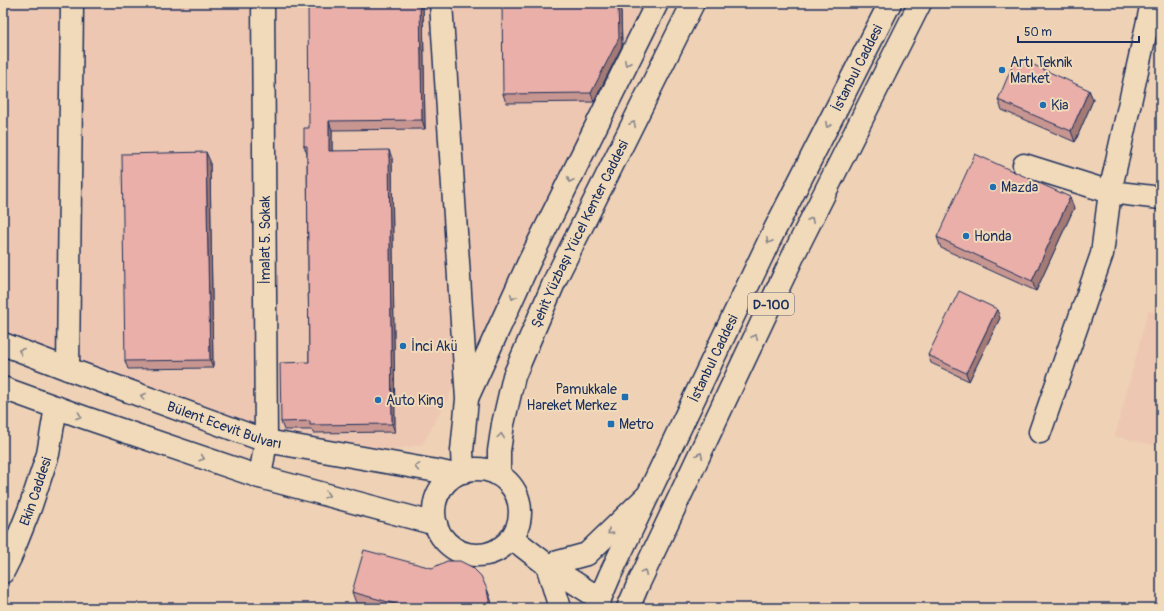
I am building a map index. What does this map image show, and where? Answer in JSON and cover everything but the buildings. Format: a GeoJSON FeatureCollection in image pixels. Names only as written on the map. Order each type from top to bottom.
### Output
{"type":"FeatureCollection","features":[{"type":"Feature","properties":{"kind":"main road"},"geometry":{"type":"LineString","coordinates":[[68,369],[72,3]]}},
{"type":"Feature","properties":{"kind":"main road","name":"İmalat 5. Sokak"},"geometry":{"type":"LineString","coordinates":[[260,477],[266,441],[263,3]]}},
{"type":"Feature","properties":{"kind":"main road"},"geometry":{"type":"LineString","coordinates":[[441,3],[467,399],[459,474]]}},
{"type":"Feature","properties":{"kind":"main road"},"geometry":{"type":"LineString","coordinates":[[638,3],[640,36]]}},
{"type":"Feature","properties":{"kind":"main road"},"geometry":{"type":"LineString","coordinates":[[467,399],[529,262],[657,3]]}},
{"type":"Feature","properties":{"kind":"main road","name":"Şehit Yüzbaşı Yücel Kenter Caddesi"},"geometry":{"type":"LineString","coordinates":[[499,475],[499,451],[501,437],[514,376],[556,278],[693,3]]}},
{"type":"Feature","properties":{"kind":"main road","name":"İstanbul Caddesi"},"geometry":{"type":"LineString","coordinates":[[605,605],[610,575],[770,240],[890,3]]}},
{"type":"Feature","properties":{"kind":"main road","name":"İstanbul Caddesi"},"geometry":{"type":"LineString","coordinates":[[628,608],[796,250],[921,3]]}},
{"type":"Feature","properties":{"kind":"main road"},"geometry":{"type":"LineString","coordinates":[[1040,432],[1102,254],[1110,192],[1153,3],[1161,4]]}},
{"type":"Feature","properties":{"kind":"main road"},"geometry":{"type":"LineString","coordinates":[[1024,165],[1110,192],[1161,198]]}},
{"type":"Feature","properties":{"kind":"main road","name":"Bülent Ecevit Bulvarı"},"geometry":{"type":"LineString","coordinates":[[3,344],[266,441],[459,474]]}},
{"type":"Feature","properties":{"kind":"main road"},"geometry":{"type":"LineString","coordinates":[[3,388],[260,477],[436,524]]}},
{"type":"Feature","properties":{"kind":"main road","name":"Ekin Caddesi"},"geometry":{"type":"LineString","coordinates":[[3,572],[30,508],[48,454],[56,407]]}},
{"type":"Feature","properties":{"kind":"main road"},"geometry":{"type":"LineString","coordinates":[[472,469],[486,470],[499,475],[510,484],[518,497],[520,511],[519,525],[512,538],[502,548],[490,554],[476,556],[462,553],[450,546],[441,535],[436,524],[434,508],[437,496],[446,482],[459,474],[472,469]]}},
{"type":"Feature","properties":{"kind":"main road"},"geometry":{"type":"LineString","coordinates":[[547,565],[587,554],[648,495]]}},
{"type":"Feature","properties":{"kind":"main road"},"geometry":{"type":"LineString","coordinates":[[512,538],[547,565],[605,605]]}},
{"type":"Feature","properties":{"kind":"main road"},"geometry":{"type":"LineString","coordinates":[[547,565],[560,608]]}},
{"type":"Feature","properties":{"kind":"shaded area"},"geometry":{"type":"Polygon","coordinates":[[[3,3],[661,3],[423,444],[378,453],[291,457],[3,356],[3,3]]]}},
{"type":"Feature","properties":{"kind":"shaded area"},"geometry":{"type":"Polygon","coordinates":[[[1148,311],[1161,314],[1161,447],[1115,436],[1148,311]]]}},
{"type":"Feature","properties":{"kind":"place","name":"Artı Teknik Market"},"geometry":{"type":"Point","coordinates":[1002,70]}},
{"type":"Feature","properties":{"kind":"place","name":"Kia"},"geometry":{"type":"Point","coordinates":[1043,105]}},
{"type":"Feature","properties":{"kind":"place","name":"Mazda"},"geometry":{"type":"Point","coordinates":[993,187]}},
{"type":"Feature","properties":{"kind":"place","name":"Honda"},"geometry":{"type":"Point","coordinates":[966,236]}},
{"type":"Feature","properties":{"kind":"place","name":"İnci Akü"},"geometry":{"type":"Point","coordinates":[403,346]}},
{"type":"Feature","properties":{"kind":"place","name":"Pamukkale Hareket Merkez"},"geometry":{"type":"Point","coordinates":[625,397]}},
{"type":"Feature","properties":{"kind":"place","name":"Auto King"},"geometry":{"type":"Point","coordinates":[378,400]}},
{"type":"Feature","properties":{"kind":"place","name":"Metro"},"geometry":{"type":"Point","coordinates":[611,424]}}]}
